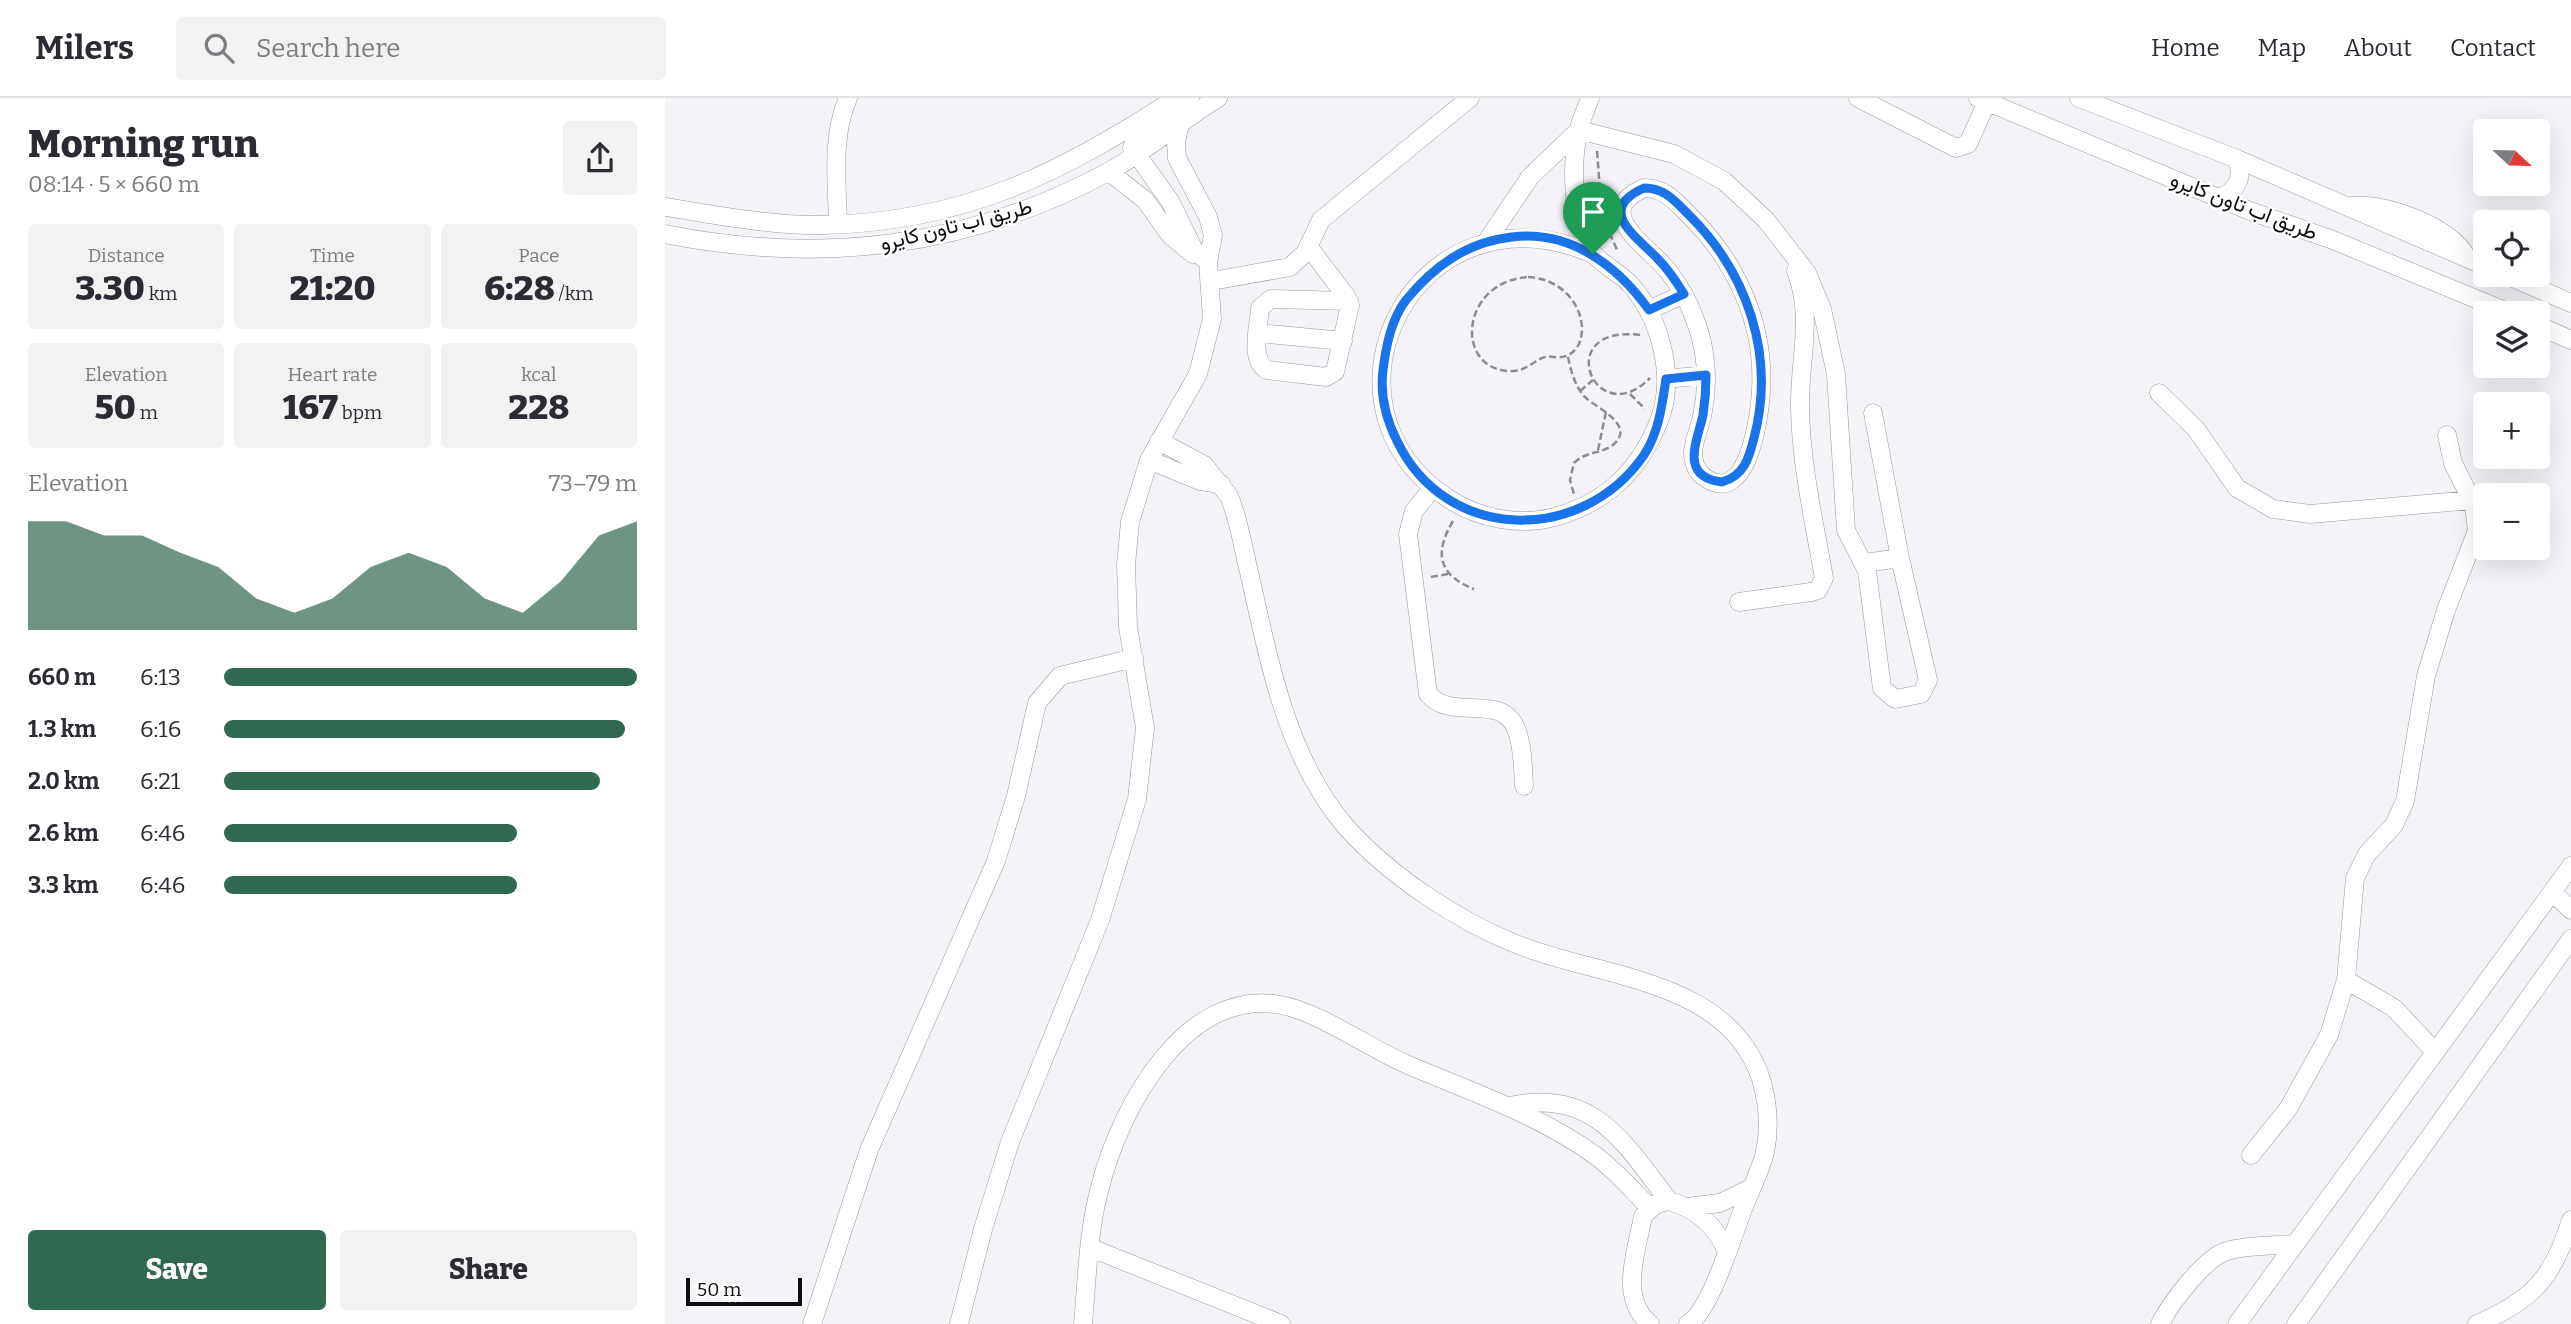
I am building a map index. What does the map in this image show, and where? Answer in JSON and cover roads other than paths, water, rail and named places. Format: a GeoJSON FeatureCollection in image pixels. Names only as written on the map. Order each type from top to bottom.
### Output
{"type":"FeatureCollection","features":[{"type":"Feature","properties":{"kind":"street"},"geometry":{"type":"LineString","coordinates":[[838,223],[836,145],[848,98]]}},
{"type":"Feature","properties":{"kind":"street","name":"طريق اب تاون كايرو"},"geometry":{"type":"LineString","coordinates":[[665,207],[748,220],[838,223],[895,219],[995,196],[1080,159],[1176,98]]}},
{"type":"Feature","properties":{"kind":"street"},"geometry":{"type":"LineString","coordinates":[[1190,98],[1136,137],[1132,148],[1135,156],[1170,201],[1194,250],[1208,262]]}},
{"type":"Feature","properties":{"kind":"street","name":"طريق اب تاون كايرو"},"geometry":{"type":"LineString","coordinates":[[665,234],[721,245],[777,250],[822,250],[900,243],[1021,211],[1109,172],[1218,98]]}},
{"type":"Feature","properties":{"kind":"street"},"geometry":{"type":"LineString","coordinates":[[1212,281],[1284,270],[1301,258],[1321,220],[1470,98]]}},
{"type":"Feature","properties":{"kind":"street"},"geometry":{"type":"LineString","coordinates":[[1590,98],[1587,132],[1574,161],[1583,229],[1593,254]]}},
{"type":"Feature","properties":{"kind":"street"},"geometry":{"type":"LineString","coordinates":[[1858,98],[1956,148],[1968,144],[1983,100]]}},
{"type":"Feature","properties":{"kind":"street","name":"طريق اب تاون كايرو"},"geometry":{"type":"LineString","coordinates":[[2079,98],[2237,159],[2473,261]]}},
{"type":"Feature","properties":{"kind":"street","name":"طريق اب تاون كايرو"},"geometry":{"type":"LineString","coordinates":[[1983,100],[2218,198],[2333,240],[2480,301]]}},
{"type":"Feature","properties":{"kind":"street"},"geometry":{"type":"LineString","coordinates":[[959,1324],[983,1229],[1007,1153],[1100,920],[1131,824],[1141,774],[1145,728],[1128,627],[1127,543],[1135,500],[1149,460],[1189,391],[1205,357],[1212,320],[1212,281],[1208,262],[1213,244],[1211,226],[1177,159],[1176,141],[1180,124]]}},
{"type":"Feature","properties":{"kind":"street"},"geometry":{"type":"LineString","coordinates":[[1487,241],[1530,177],[1587,132]]}},
{"type":"Feature","properties":{"kind":"street"},"geometry":{"type":"LineString","coordinates":[[1587,132],[1665,151],[1700,166],[1747,199],[1784,241],[1816,290],[1830,341],[1840,408],[1846,530],[1865,562],[1882,688],[1895,699],[1914,697],[1921,694],[1928,680],[1900,558],[1873,413]]}},
{"type":"Feature","properties":{"kind":"street"},"geometry":{"type":"LineString","coordinates":[[2218,198],[2232,191],[2239,180],[2237,159]]}},
{"type":"Feature","properties":{"kind":"street"},"geometry":{"type":"LineString","coordinates":[[1109,172],[1145,200],[1178,244],[1208,262]]}},
{"type":"Feature","properties":{"kind":"street"},"geometry":{"type":"LineString","coordinates":[[1655,188],[1666,193],[1688,214],[1725,257],[1749,308],[1761,364],[1758,421],[1744,467],[1739,474],[1722,482],[1705,477],[1694,462],[1706,375],[1702,341],[1684,294],[1659,260],[1629,234],[1623,224],[1625,202],[1633,193],[1655,188]]}},
{"type":"Feature","properties":{"kind":"street"},"geometry":{"type":"LineString","coordinates":[[1542,237],[1568,243],[1593,254],[1610,265],[1632,286],[1649,310],[1662,344],[1659,383],[1661,417],[1645,453],[1621,483],[1602,498],[1581,509],[1542,520],[1501,520],[1462,508],[1432,489],[1405,459],[1388,423],[1381,384],[1386,345],[1400,308],[1425,277],[1454,255],[1487,241],[1542,237]]}},
{"type":"Feature","properties":{"kind":"street"},"geometry":{"type":"LineString","coordinates":[[1739,602],[1811,592],[1818,590],[1824,578],[1801,425],[1806,309],[1801,285],[1784,241]]}},
{"type":"Feature","properties":{"kind":"street"},"geometry":{"type":"LineString","coordinates":[[1308,246],[1349,301],[1350,310],[1335,372],[1326,377],[1263,368],[1256,357],[1260,308],[1267,299],[1349,301]]}},
{"type":"Feature","properties":{"kind":"street"},"geometry":{"type":"LineString","coordinates":[[2534,287],[2571,303]]}},
{"type":"Feature","properties":{"kind":"street"},"geometry":{"type":"LineString","coordinates":[[1649,310],[1684,294]]}},
{"type":"Feature","properties":{"kind":"street"},"geometry":{"type":"LineString","coordinates":[[2550,331],[2571,340]]}},
{"type":"Feature","properties":{"kind":"street"},"geometry":{"type":"LineString","coordinates":[[1258,332],[1343,341]]}},
{"type":"Feature","properties":{"kind":"street"},"geometry":{"type":"LineString","coordinates":[[1659,383],[1706,375]]}},
{"type":"Feature","properties":{"kind":"street"},"geometry":{"type":"LineString","coordinates":[[2159,393],[2196,429],[2237,488],[2273,509],[2310,514],[2472,500]]}},
{"type":"Feature","properties":{"kind":"street"},"geometry":{"type":"LineString","coordinates":[[2251,1155],[2304,1084],[2329,1035],[2346,980],[2355,878],[2367,854],[2394,825],[2405,801],[2426,676],[2446,610],[2476,539],[2478,522],[2472,500],[2453,463],[2447,435]]}},
{"type":"Feature","properties":{"kind":"street"},"geometry":{"type":"LineString","coordinates":[[1159,441],[1195,457],[1221,484],[1234,509],[1289,725],[1307,771],[1334,812],[1367,847],[1410,883],[1461,918],[1517,945],[1676,994],[1706,1009],[1732,1029],[1758,1071],[1767,1103],[1765,1154],[1726,1250],[1708,1303],[1688,1324]]}},
{"type":"Feature","properties":{"kind":"street"},"geometry":{"type":"LineString","coordinates":[[1149,460],[1200,481],[1221,484]]}},
{"type":"Feature","properties":{"kind":"street"},"geometry":{"type":"LineString","coordinates":[[1432,489],[1414,511],[1408,534],[1428,694],[1445,707],[1496,709],[1511,720],[1519,738],[1524,786]]}},
{"type":"Feature","properties":{"kind":"street"},"geometry":{"type":"LineString","coordinates":[[1865,562],[1900,558]]}},
{"type":"Feature","properties":{"kind":"street"},"geometry":{"type":"LineString","coordinates":[[812,1324],[874,1139],[996,861],[1016,796],[1037,704],[1060,676],[1134,658]]}},
{"type":"Feature","properties":{"kind":"street"},"geometry":{"type":"LineString","coordinates":[[2237,1324],[2571,866]]}},
{"type":"Feature","properties":{"kind":"street"},"geometry":{"type":"LineString","coordinates":[[2553,892],[2571,910]]}},
{"type":"Feature","properties":{"kind":"street"},"geometry":{"type":"LineString","coordinates":[[2296,1324],[2571,939]]}},
{"type":"Feature","properties":{"kind":"street"},"geometry":{"type":"LineString","coordinates":[[2346,980],[2394,1008],[2435,1052]]}},
{"type":"Feature","properties":{"kind":"street"},"geometry":{"type":"LineString","coordinates":[[1083,1324],[1094,1213],[1108,1162],[1142,1090],[1185,1033],[1207,1017],[1232,1007],[1264,1003],[1296,1009],[1405,1063],[1510,1106],[1599,1158],[1650,1208]]}},
{"type":"Feature","properties":{"kind":"street"},"geometry":{"type":"LineString","coordinates":[[1510,1106],[1552,1102],[1577,1108],[1595,1117],[1623,1140],[1678,1204],[1710,1224],[1726,1250]]}},
{"type":"Feature","properties":{"kind":"street"},"geometry":{"type":"LineString","coordinates":[[1650,1324],[1634,1303],[1631,1285],[1643,1216],[1650,1208],[1720,1202],[1751,1188]]}},
{"type":"Feature","properties":{"kind":"street"},"geometry":{"type":"LineString","coordinates":[[2477,1324],[2531,1295],[2551,1272],[2571,1220]]}},
{"type":"Feature","properties":{"kind":"street"},"geometry":{"type":"LineString","coordinates":[[2159,1324],[2170,1306],[2217,1255],[2228,1251],[2293,1244]]}},
{"type":"Feature","properties":{"kind":"street"},"geometry":{"type":"LineString","coordinates":[[1091,1248],[1281,1324]]}}]}
